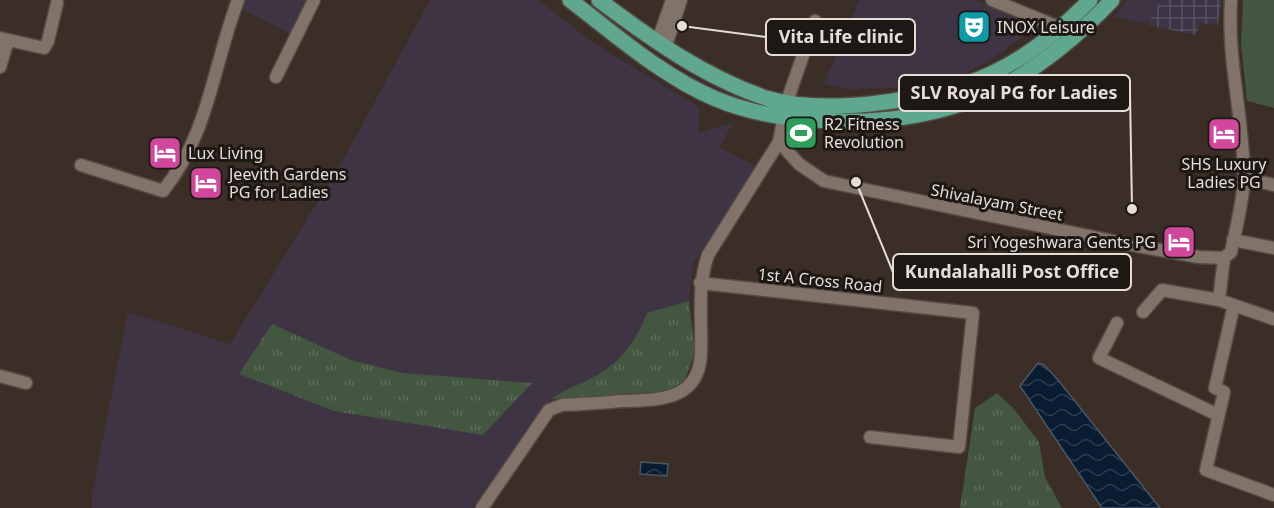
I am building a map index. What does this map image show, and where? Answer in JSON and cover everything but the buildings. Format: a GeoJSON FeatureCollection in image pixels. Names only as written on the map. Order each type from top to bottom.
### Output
{"type":"FeatureCollection","features":[{"type":"Feature","properties":{"kind":"main road"},"geometry":{"type":"LineString","coordinates":[[570,0],[678,79],[716,99],[762,115],[784,119],[858,122],[934,112],[968,103],[1023,75],[1051,57],[1086,28],[1112,0]]}},
{"type":"Feature","properties":{"kind":"main road"},"geometry":{"type":"LineString","coordinates":[[599,0],[661,46],[727,82],[769,99],[830,106],[860,105],[939,94],[984,78],[1014,63],[1061,28],[1090,0]]}},
{"type":"Feature","properties":{"kind":"street"},"geometry":{"type":"LineString","coordinates":[[81,165],[163,192],[173,179],[202,122],[238,0]]}},
{"type":"Feature","properties":{"kind":"street"},"geometry":{"type":"LineString","coordinates":[[276,77],[314,0]]}},
{"type":"Feature","properties":{"kind":"street"},"geometry":{"type":"LineString","coordinates":[[992,0],[1061,28]]}},
{"type":"Feature","properties":{"kind":"street"},"geometry":{"type":"LineString","coordinates":[[1219,300],[1224,258],[1231,252],[1244,178],[1242,134],[1229,32],[1231,0]]}},
{"type":"Feature","properties":{"kind":"street"},"geometry":{"type":"LineString","coordinates":[[661,46],[675,1]]}},
{"type":"Feature","properties":{"kind":"street"},"geometry":{"type":"LineString","coordinates":[[0,67],[4,39],[44,48],[57,3]]}},
{"type":"Feature","properties":{"kind":"street"},"geometry":{"type":"LineString","coordinates":[[482,508],[549,410],[562,405],[664,399],[682,392],[694,382],[702,353],[700,283],[708,255],[779,142],[787,102],[815,21]]}},
{"type":"Feature","properties":{"kind":"street","name":"Shivalayam Street"},"geometry":{"type":"LineString","coordinates":[[779,142],[799,164],[824,181],[1126,244],[1199,257],[1224,258]]}},
{"type":"Feature","properties":{"kind":"street"},"geometry":{"type":"LineString","coordinates":[[1244,178],[1274,185]]}},
{"type":"Feature","properties":{"kind":"street"},"geometry":{"type":"LineString","coordinates":[[1233,240],[1274,248]]}},
{"type":"Feature","properties":{"kind":"street","name":"1st A Cross Road"},"geometry":{"type":"LineString","coordinates":[[700,283],[973,313],[959,447],[870,437]]}},
{"type":"Feature","properties":{"kind":"street"},"geometry":{"type":"LineString","coordinates":[[1143,312],[1162,290],[1219,300],[1274,319]]}},
{"type":"Feature","properties":{"kind":"street"},"geometry":{"type":"LineString","coordinates":[[1234,306],[1215,388],[1224,392],[1206,470],[1274,495]]}},
{"type":"Feature","properties":{"kind":"street"},"geometry":{"type":"LineString","coordinates":[[1117,323],[1099,358],[1218,415]]}},
{"type":"Feature","properties":{"kind":"street"},"geometry":{"type":"LineString","coordinates":[[0,376],[26,383]]}},
{"type":"Feature","properties":{"kind":"shaded area"},"geometry":{"type":"Polygon","coordinates":[[[245,0],[307,0],[291,34],[241,9],[245,0]]]}},
{"type":"Feature","properties":{"kind":"shaded area"},"geometry":{"type":"Polygon","coordinates":[[[430,0],[538,0],[594,43],[699,107],[698,133],[734,122],[719,147],[757,167],[693,264],[689,301],[695,352],[684,382],[663,396],[551,399],[541,409],[473,508],[92,508],[92,494],[128,312],[230,344],[341,164],[430,0]]]}},
{"type":"Feature","properties":{"kind":"shaded area"},"geometry":{"type":"Polygon","coordinates":[[[859,0],[975,0],[1039,24],[991,60],[956,78],[925,86],[893,88],[850,89],[824,84],[859,0]]]}},
{"type":"Feature","properties":{"kind":"shaded area"},"geometry":{"type":"Polygon","coordinates":[[[1127,0],[1163,1],[1147,24],[1113,17],[1127,0]]]}},
{"type":"Feature","properties":{"kind":"shaded area"},"geometry":{"type":"Polygon","coordinates":[[[1161,0],[1221,0],[1218,25],[1200,23],[1196,35],[1147,25],[1161,0]]]}},
{"type":"Feature","properties":{"kind":"green space"},"geometry":{"type":"Polygon","coordinates":[[[1243,0],[1274,0],[1274,108],[1247,101],[1241,44],[1243,0]]]}},
{"type":"Feature","properties":{"kind":"green space"},"geometry":{"type":"Polygon","coordinates":[[[689,301],[695,352],[684,382],[660,396],[551,399],[594,377],[620,358],[633,341],[647,313],[689,301]]]}},
{"type":"Feature","properties":{"kind":"green space"},"geometry":{"type":"Polygon","coordinates":[[[272,324],[351,360],[403,373],[532,383],[483,435],[334,411],[239,374],[272,324]]]}},
{"type":"Feature","properties":{"kind":"green space"},"geometry":{"type":"Polygon","coordinates":[[[997,393],[1014,409],[1039,442],[1045,477],[1062,508],[960,508],[975,408],[997,393]]]}},
{"type":"Feature","properties":{"kind":"water"},"geometry":{"type":"Polygon","coordinates":[[[1038,363],[1044,365],[1058,380],[1160,508],[1102,508],[1020,386],[1038,363]]]}},
{"type":"Feature","properties":{"kind":"water"},"geometry":{"type":"Polygon","coordinates":[[[641,462],[668,464],[667,476],[640,474],[641,462]]]}},
{"type":"Feature","properties":{"kind":"place","name":"Vita Life clinic"},"geometry":{"type":"Point","coordinates":[682,26]}},
{"type":"Feature","properties":{"kind":"place","name":"INOX Leisure"},"geometry":{"type":"Point","coordinates":[974,27]}},
{"type":"Feature","properties":{"kind":"place","name":"R2 Fitness Revolution"},"geometry":{"type":"Point","coordinates":[801,133]}},
{"type":"Feature","properties":{"kind":"place","name":"SHS Luxury Ladies PG"},"geometry":{"type":"Point","coordinates":[1224,134]}},
{"type":"Feature","properties":{"kind":"place","name":"Lux Living"},"geometry":{"type":"Point","coordinates":[165,153]}},
{"type":"Feature","properties":{"kind":"place","name":"Kundalahalli Post Office"},"geometry":{"type":"Point","coordinates":[856,182]}},
{"type":"Feature","properties":{"kind":"place","name":"Jeevith Gardens PG for Ladies"},"geometry":{"type":"Point","coordinates":[206,183]}},
{"type":"Feature","properties":{"kind":"place","name":"SLV Royal PG for Ladies"},"geometry":{"type":"Point","coordinates":[1132,209]}},
{"type":"Feature","properties":{"kind":"place","name":"Sri Yogeshwara Gents PG"},"geometry":{"type":"Point","coordinates":[1179,242]}}]}
